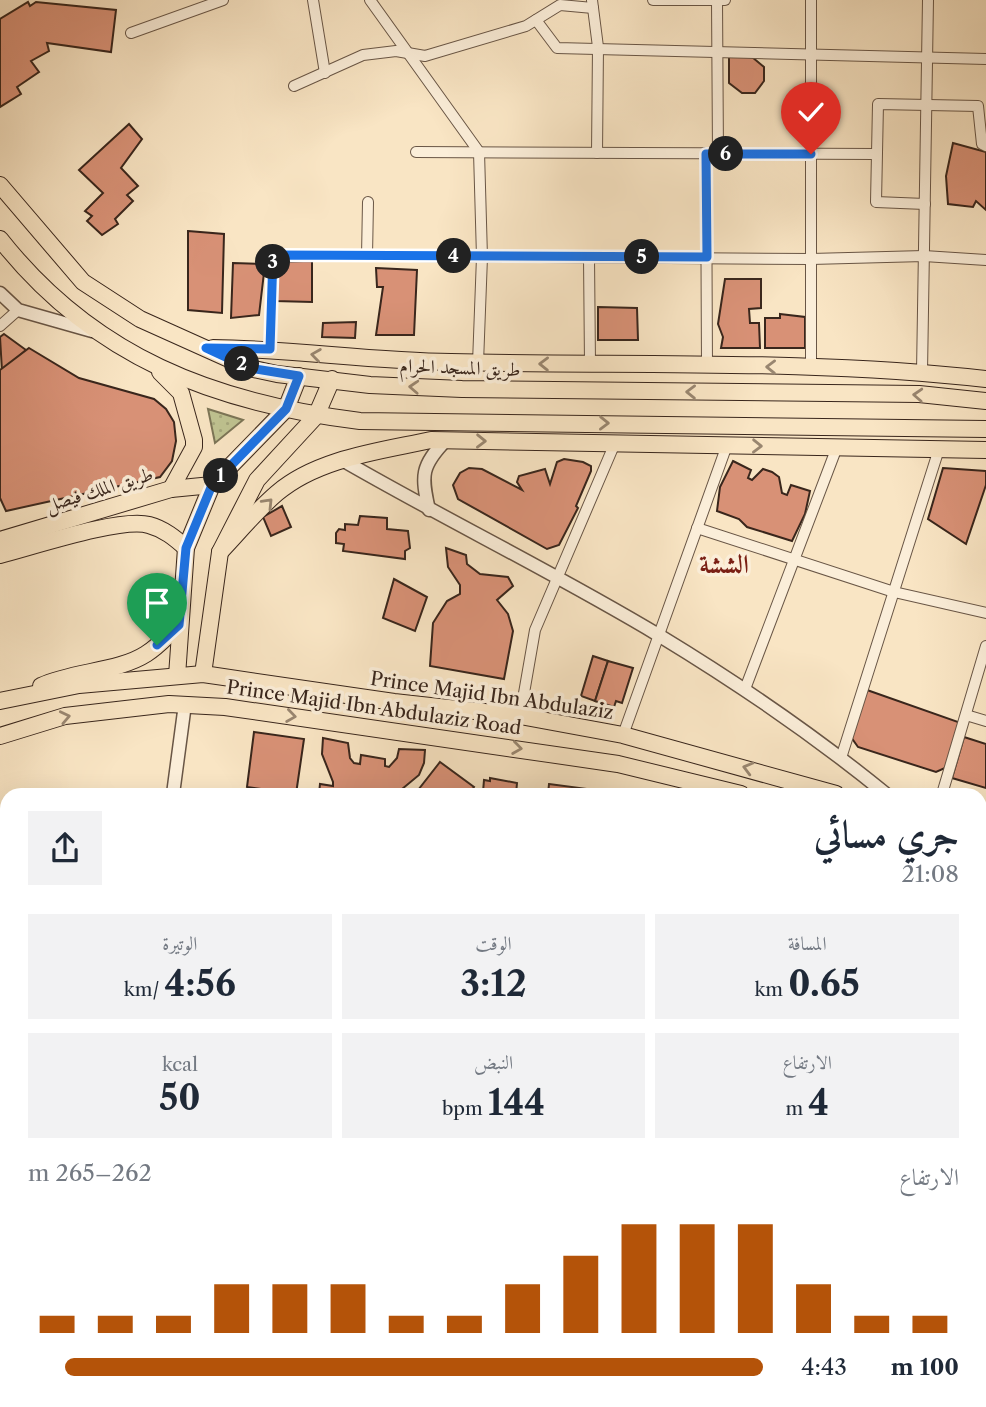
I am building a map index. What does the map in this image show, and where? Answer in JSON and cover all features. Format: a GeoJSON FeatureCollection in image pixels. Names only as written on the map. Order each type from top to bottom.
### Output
{"type":"FeatureCollection","features":[{"type":"Feature","properties":{"kind":"main road","name":"طريق المسجد الحرام"},"geometry":{"type":"LineString","coordinates":[[0,185],[83,282],[139,319],[249,368],[370,385],[462,389],[919,394],[986,401]]}},
{"type":"Feature","properties":{"kind":"main road"},"geometry":{"type":"LineString","coordinates":[[0,239],[30,277],[92,331],[155,366],[232,395],[316,415],[360,421],[986,429]]}},
{"type":"Feature","properties":{"kind":"main road"},"geometry":{"type":"LineString","coordinates":[[206,348],[270,349],[327,357],[478,363],[922,372],[986,379]]}},
{"type":"Feature","properties":{"kind":"main road"},"geometry":{"type":"LineString","coordinates":[[155,366],[181,393],[194,440],[194,447],[171,489]]}},
{"type":"Feature","properties":{"kind":"main road"},"geometry":{"type":"LineString","coordinates":[[177,676],[186,548],[212,485],[286,409],[299,376]]}},
{"type":"Feature","properties":{"kind":"main road"},"geometry":{"type":"LineString","coordinates":[[203,674],[220,552],[257,480],[316,415],[332,379]]}},
{"type":"Feature","properties":{"kind":"main road"},"geometry":{"type":"LineString","coordinates":[[712,424],[719,445]]}},
{"type":"Feature","properties":{"kind":"main road"},"geometry":{"type":"LineString","coordinates":[[220,552],[279,492],[310,473],[344,461],[431,440],[986,450]]}},
{"type":"Feature","properties":{"kind":"main road","name":"طريق الملك فيصل"},"geometry":{"type":"LineString","coordinates":[[0,540],[171,489],[212,485]]}},
{"type":"Feature","properties":{"kind":"main road","name":"طريق الملك فيصل"},"geometry":{"type":"LineString","coordinates":[[0,555],[113,527],[147,524],[169,534],[186,548]]}},
{"type":"Feature","properties":{"kind":"main road"},"geometry":{"type":"LineString","coordinates":[[0,701],[19,697],[60,677],[134,660],[147,654],[179,625]]}},
{"type":"Feature","properties":{"kind":"main road","name":"Prince Majid Ibn Abdulaziz"},"geometry":{"type":"LineString","coordinates":[[19,697],[79,685],[203,674],[394,702],[520,716],[623,735],[814,788]]}},
{"type":"Feature","properties":{"kind":"main road"},"geometry":{"type":"LineString","coordinates":[[389,729],[394,702]]}},
{"type":"Feature","properties":{"kind":"main road","name":"Prince Majid Ibn Abdulaziz Road"},"geometry":{"type":"LineString","coordinates":[[0,736],[65,716],[185,704],[389,729],[618,764],[716,788]]}},
{"type":"Feature","properties":{"kind":"street"},"geometry":{"type":"LineString","coordinates":[[131,33],[223,0]]}},
{"type":"Feature","properties":{"kind":"street"},"geometry":{"type":"LineString","coordinates":[[313,0],[325,73]]}},
{"type":"Feature","properties":{"kind":"street"},"geometry":{"type":"LineString","coordinates":[[370,0],[479,152],[482,257],[478,363]]}},
{"type":"Feature","properties":{"kind":"street"},"geometry":{"type":"LineString","coordinates":[[653,0],[725,0]]}},
{"type":"Feature","properties":{"kind":"street"},"geometry":{"type":"LineString","coordinates":[[717,0],[718,153]]}},
{"type":"Feature","properties":{"kind":"street"},"geometry":{"type":"LineString","coordinates":[[811,0],[811,368]]}},
{"type":"Feature","properties":{"kind":"street"},"geometry":{"type":"LineString","coordinates":[[922,372],[928,0]]}},
{"type":"Feature","properties":{"kind":"street"},"geometry":{"type":"LineString","coordinates":[[295,86],[363,55],[396,51],[425,55],[447,51],[536,20],[560,5],[593,4],[598,50],[597,153]]}},
{"type":"Feature","properties":{"kind":"street"},"geometry":{"type":"LineString","coordinates":[[536,20],[557,48],[986,59]]}},
{"type":"Feature","properties":{"kind":"street"},"geometry":{"type":"LineString","coordinates":[[925,204],[876,202],[878,104],[978,106],[982,144],[986,146]]}},
{"type":"Feature","properties":{"kind":"street"},"geometry":{"type":"LineString","coordinates":[[416,152],[876,154]]}},
{"type":"Feature","properties":{"kind":"street"},"geometry":{"type":"LineString","coordinates":[[706,154],[707,366]]}},
{"type":"Feature","properties":{"kind":"street"},"geometry":{"type":"LineString","coordinates":[[367,256],[368,202]]}},
{"type":"Feature","properties":{"kind":"street"},"geometry":{"type":"LineString","coordinates":[[270,349],[273,255],[811,259],[924,256],[986,260]]}},
{"type":"Feature","properties":{"kind":"street"},"geometry":{"type":"LineString","coordinates":[[589,257],[590,365]]}},
{"type":"Feature","properties":{"kind":"street"},"geometry":{"type":"LineString","coordinates":[[1,295],[18,310],[92,331]]}},
{"type":"Feature","properties":{"kind":"street"},"geometry":{"type":"LineString","coordinates":[[0,326],[18,310]]}},
{"type":"Feature","properties":{"kind":"street"},"geometry":{"type":"LineString","coordinates":[[429,510],[422,479],[430,457],[446,440]]}},
{"type":"Feature","properties":{"kind":"street"},"geometry":{"type":"LineString","coordinates":[[520,716],[534,630],[615,443]]}},
{"type":"Feature","properties":{"kind":"street"},"geometry":{"type":"LineString","coordinates":[[623,735],[697,528],[719,445]]}},
{"type":"Feature","properties":{"kind":"street"},"geometry":{"type":"LineString","coordinates":[[744,689],[837,447]]}},
{"type":"Feature","properties":{"kind":"street"},"geometry":{"type":"LineString","coordinates":[[841,758],[939,449]]}},
{"type":"Feature","properties":{"kind":"street"},"geometry":{"type":"LineString","coordinates":[[344,461],[658,635],[744,689],[878,788]]}},
{"type":"Feature","properties":{"kind":"street"},"geometry":{"type":"LineString","coordinates":[[697,528],[894,592],[986,613]]}},
{"type":"Feature","properties":{"kind":"street"},"geometry":{"type":"LineString","coordinates":[[944,788],[986,646]]}},
{"type":"Feature","properties":{"kind":"street"},"geometry":{"type":"LineString","coordinates":[[174,788],[185,704]]}},
{"type":"Feature","properties":{"kind":"street"},"geometry":{"type":"LineString","coordinates":[[965,715],[986,721]]}},
{"type":"Feature","properties":{"kind":"green space"},"geometry":{"type":"Polygon","coordinates":[[[208,409],[243,420],[215,443],[208,409]]]}},
{"type":"Feature","properties":{"kind":"building"},"geometry":{"type":"Polygon","coordinates":[[[28,2],[30,6],[36,2],[116,10],[111,52],[47,43],[49,51],[31,61],[39,72],[17,87],[21,94],[0,107],[0,19],[28,2]]]}},
{"type":"Feature","properties":{"kind":"building"},"geometry":{"type":"Polygon","coordinates":[[[729,57],[752,57],[764,67],[764,81],[755,93],[742,93],[729,83],[729,57]]]}},
{"type":"Feature","properties":{"kind":"building"},"geometry":{"type":"Polygon","coordinates":[[[129,124],[142,139],[121,168],[138,186],[127,195],[133,201],[115,219],[118,224],[102,235],[87,221],[92,216],[85,211],[103,193],[79,170],[129,124]]]}},
{"type":"Feature","properties":{"kind":"building"},"geometry":{"type":"Polygon","coordinates":[[[953,143],[986,152],[986,210],[976,201],[973,207],[948,204],[946,176],[953,143]]]}},
{"type":"Feature","properties":{"kind":"building"},"geometry":{"type":"Polygon","coordinates":[[[188,231],[224,234],[222,313],[188,310],[188,231]]]}},
{"type":"Feature","properties":{"kind":"building"},"geometry":{"type":"Polygon","coordinates":[[[312,261],[312,302],[275,301],[277,262],[312,261]]]}},
{"type":"Feature","properties":{"kind":"building"},"geometry":{"type":"Polygon","coordinates":[[[233,263],[265,264],[259,315],[231,318],[233,263]]]}},
{"type":"Feature","properties":{"kind":"building"},"geometry":{"type":"Polygon","coordinates":[[[376,268],[417,270],[414,335],[376,335],[383,287],[377,287],[376,268]]]}},
{"type":"Feature","properties":{"kind":"building"},"geometry":{"type":"Polygon","coordinates":[[[725,279],[761,279],[761,308],[749,309],[750,323],[759,323],[760,348],[721,348],[723,337],[718,324],[725,279]]]}},
{"type":"Feature","properties":{"kind":"building"},"geometry":{"type":"Polygon","coordinates":[[[598,307],[637,308],[638,340],[598,340],[598,307]]]}},
{"type":"Feature","properties":{"kind":"building"},"geometry":{"type":"Polygon","coordinates":[[[780,314],[805,317],[805,348],[765,348],[765,318],[780,318],[780,314]]]}},
{"type":"Feature","properties":{"kind":"building"},"geometry":{"type":"Polygon","coordinates":[[[356,322],[355,338],[322,337],[323,323],[356,322]]]}},
{"type":"Feature","properties":{"kind":"building"},"geometry":{"type":"Polygon","coordinates":[[[4,334],[26,350],[2,371],[0,337],[4,334]]]}},
{"type":"Feature","properties":{"kind":"building"},"geometry":{"type":"Polygon","coordinates":[[[29,348],[79,378],[154,399],[166,409],[174,422],[176,441],[172,461],[160,477],[6,511],[0,498],[0,370],[29,348]]]}},
{"type":"Feature","properties":{"kind":"building"},"geometry":{"type":"Polygon","coordinates":[[[564,459],[583,462],[591,466],[591,471],[576,506],[578,508],[559,545],[547,549],[458,499],[453,485],[460,473],[469,468],[482,469],[522,490],[517,482],[519,476],[545,469],[550,484],[557,462],[564,459]]]}},
{"type":"Feature","properties":{"kind":"building"},"geometry":{"type":"Polygon","coordinates":[[[733,461],[751,470],[748,478],[752,480],[763,469],[772,472],[779,477],[782,493],[787,495],[791,485],[810,491],[805,514],[792,541],[747,527],[739,519],[717,511],[720,487],[733,461]]]}},
{"type":"Feature","properties":{"kind":"building"},"geometry":{"type":"Polygon","coordinates":[[[943,468],[986,471],[986,485],[966,544],[928,519],[943,468]]]}},
{"type":"Feature","properties":{"kind":"building"},"geometry":{"type":"Polygon","coordinates":[[[282,506],[291,527],[271,536],[263,517],[282,506]]]}},
{"type":"Feature","properties":{"kind":"building"},"geometry":{"type":"Polygon","coordinates":[[[360,516],[387,518],[387,529],[408,531],[410,548],[405,551],[405,559],[343,551],[344,544],[336,543],[336,533],[339,529],[345,530],[345,524],[358,525],[360,516]]]}},
{"type":"Feature","properties":{"kind":"building"},"geometry":{"type":"Polygon","coordinates":[[[446,548],[466,555],[467,564],[480,574],[508,577],[513,586],[497,600],[508,614],[513,631],[504,679],[430,666],[433,623],[447,601],[460,594],[460,585],[448,567],[446,548]]]}},
{"type":"Feature","properties":{"kind":"building"},"geometry":{"type":"Polygon","coordinates":[[[394,579],[427,597],[415,631],[383,618],[394,579]]]}},
{"type":"Feature","properties":{"kind":"building"},"geometry":{"type":"Polygon","coordinates":[[[593,656],[608,661],[595,701],[581,696],[593,656]]]}},
{"type":"Feature","properties":{"kind":"building"},"geometry":{"type":"Polygon","coordinates":[[[608,661],[633,668],[622,703],[616,701],[614,707],[595,701],[608,661]]]}},
{"type":"Feature","properties":{"kind":"building"},"geometry":{"type":"Polygon","coordinates":[[[867,690],[961,723],[945,768],[936,772],[858,747],[851,737],[867,690]]]}},
{"type":"Feature","properties":{"kind":"building"},"geometry":{"type":"Polygon","coordinates":[[[254,732],[304,739],[297,788],[247,787],[254,732]]]}},
{"type":"Feature","properties":{"kind":"building"},"geometry":{"type":"Polygon","coordinates":[[[964,737],[986,744],[986,788],[952,778],[964,737]]]}},
{"type":"Feature","properties":{"kind":"building"},"geometry":{"type":"Polygon","coordinates":[[[323,738],[348,743],[350,758],[354,763],[360,764],[361,755],[385,759],[385,766],[389,767],[397,758],[399,749],[425,750],[419,775],[403,788],[320,788],[320,784],[333,786],[322,754],[323,738]]]}},
{"type":"Feature","properties":{"kind":"building"},"geometry":{"type":"Polygon","coordinates":[[[440,762],[474,787],[473,788],[420,788],[440,762]]]}},
{"type":"Feature","properties":{"kind":"building"},"geometry":{"type":"Polygon","coordinates":[[[490,778],[517,783],[517,788],[483,788],[484,780],[490,781],[490,778]]]}},
{"type":"Feature","properties":{"kind":"building"},"geometry":{"type":"Polygon","coordinates":[[[549,784],[580,788],[549,788],[549,784]]]}},
{"type":"Feature","properties":{"kind":"district","name":"الششة"},"geometry":{"type":"Point","coordinates":[724,564]}},
{"type":"Feature","properties":{"kind":"route"},"geometry":{"type":"LineString","coordinates":[[157,645],[179,625],[186,548],[212,485],[286,409],[299,376],[249,368],[206,348],[270,349],[273,255],[707,257],[706,154],[811,154]]}}]}
